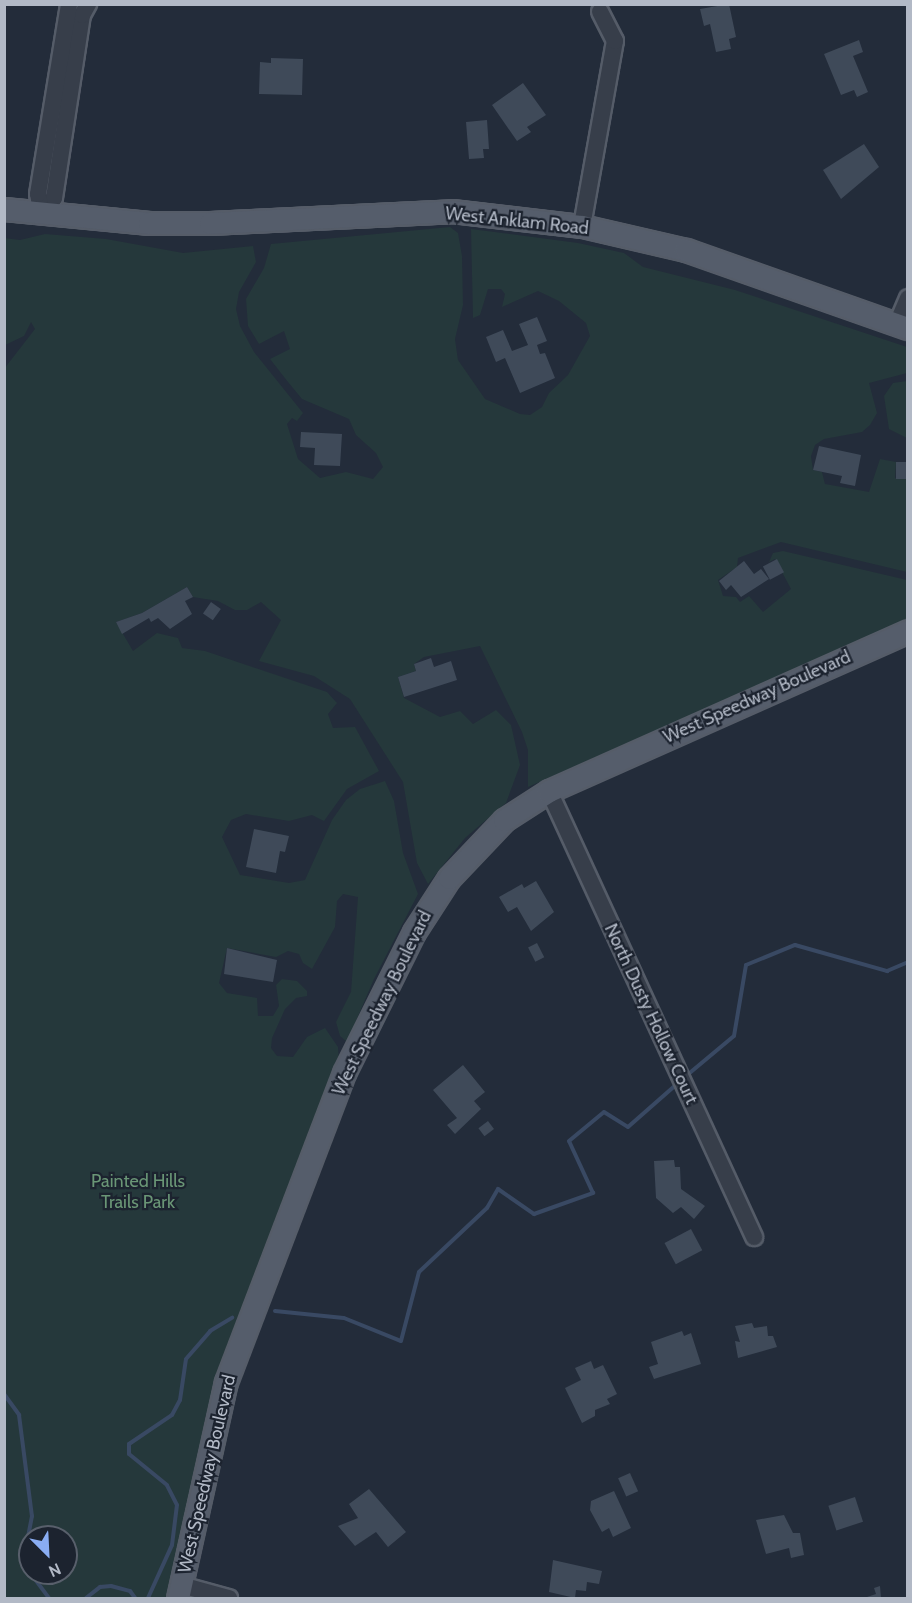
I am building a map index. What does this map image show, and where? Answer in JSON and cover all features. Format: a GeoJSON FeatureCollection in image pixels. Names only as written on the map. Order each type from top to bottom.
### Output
{"type":"FeatureCollection","features":[{"type":"Feature","properties":{"kind":"main road","name":"West Anklam Road"},"geometry":{"type":"LineString","coordinates":[[4,209],[148,223],[210,223],[452,211],[582,226],[686,250],[902,326]]}},
{"type":"Feature","properties":{"kind":"main road","name":"West Speedway Boulevard"},"geometry":{"type":"LineString","coordinates":[[179,1592],[226,1382],[344,1073],[433,901],[482,840],[517,810],[549,790],[908,631]]}},
{"type":"Feature","properties":{"kind":"street"},"geometry":{"type":"LineString","coordinates":[[41,212],[38,194],[69,4]]}},
{"type":"Feature","properties":{"kind":"street"},"geometry":{"type":"LineString","coordinates":[[41,212],[54,198],[80,25],[88,4]]}},
{"type":"Feature","properties":{"kind":"street"},"geometry":{"type":"LineString","coordinates":[[582,226],[615,41],[600,12]]}},
{"type":"Feature","properties":{"kind":"street"},"geometry":{"type":"LineString","coordinates":[[902,326],[908,298]]}},
{"type":"Feature","properties":{"kind":"street","name":"North Dusty Hollow Court"},"geometry":{"type":"LineString","coordinates":[[549,790],[754,1237]]}},
{"type":"Feature","properties":{"kind":"street"},"geometry":{"type":"LineString","coordinates":[[179,1592],[229,1599]]}},
{"type":"Feature","properties":{"kind":"green space","name":"Painted Hills Trails Park"},"geometry":{"type":"Polygon","coordinates":[[[450,227],[458,233],[462,256],[463,305],[455,339],[458,360],[485,399],[520,414],[530,415],[542,407],[549,393],[568,375],[590,336],[586,323],[559,301],[538,291],[502,307],[505,294],[501,289],[488,289],[480,315],[473,318],[471,229],[578,243],[624,253],[643,267],[735,290],[907,347],[907,373],[869,383],[877,413],[870,425],[862,432],[824,439],[815,445],[811,456],[813,470],[822,472],[825,484],[869,492],[880,459],[896,462],[895,478],[907,479],[907,572],[781,542],[738,558],[737,567],[718,580],[723,596],[736,597],[740,602],[749,596],[763,612],[791,589],[775,559],[769,562],[773,553],[783,551],[907,580],[907,620],[528,787],[528,750],[522,732],[480,646],[424,657],[414,664],[416,671],[398,677],[404,698],[440,717],[460,711],[473,724],[496,710],[511,725],[520,765],[506,803],[465,838],[428,884],[417,863],[403,782],[350,699],[314,676],[259,661],[281,620],[261,602],[247,610],[235,610],[218,601],[193,597],[187,587],[142,613],[116,622],[133,651],[157,633],[178,638],[182,648],[205,651],[327,692],[337,703],[328,714],[333,728],[355,727],[379,771],[347,789],[324,821],[312,815],[289,821],[246,814],[231,820],[222,837],[240,875],[289,883],[305,880],[332,820],[346,800],[360,789],[385,781],[394,801],[403,853],[418,894],[374,979],[347,1042],[340,1036],[336,1022],[351,992],[358,897],[343,894],[337,901],[335,927],[312,969],[303,963],[299,954],[288,951],[276,957],[227,948],[219,983],[227,993],[257,998],[258,1016],[273,1016],[279,1006],[276,985],[282,979],[297,981],[307,991],[307,996],[296,998],[285,1009],[272,1038],[271,1048],[277,1056],[293,1057],[307,1037],[325,1028],[338,1047],[339,1061],[252,1282],[206,1415],[171,1598],[5,1598],[4,369],[35,329],[31,322],[24,336],[5,345],[4,238],[20,240],[45,234],[106,239],[183,253],[253,246],[256,262],[239,292],[236,309],[240,326],[254,352],[303,413],[297,421],[292,418],[287,424],[298,459],[320,478],[346,472],[373,479],[383,467],[376,453],[356,435],[349,419],[302,399],[270,359],[290,349],[284,331],[259,344],[248,326],[246,299],[264,268],[271,244],[450,227]]]}},
{"type":"Feature","properties":{"kind":"green space"},"geometry":{"type":"Polygon","coordinates":[[[908,381],[907,438],[889,429],[884,396],[893,383],[908,381]]]}},
{"type":"Feature","properties":{"kind":"building"},"geometry":{"type":"Polygon","coordinates":[[[729,4],[736,37],[729,39],[731,49],[716,52],[710,24],[704,26],[700,9],[729,4]]]}},
{"type":"Feature","properties":{"kind":"building"},"geometry":{"type":"Polygon","coordinates":[[[859,40],[863,52],[853,56],[868,92],[857,97],[854,90],[841,95],[824,54],[859,40]]]}},
{"type":"Feature","properties":{"kind":"building"},"geometry":{"type":"Polygon","coordinates":[[[271,58],[303,59],[302,95],[259,94],[260,62],[271,63],[271,58]]]}},
{"type":"Feature","properties":{"kind":"building"},"geometry":{"type":"Polygon","coordinates":[[[523,83],[546,115],[527,127],[531,132],[517,141],[492,105],[523,83]]]}},
{"type":"Feature","properties":{"kind":"building"},"geometry":{"type":"Polygon","coordinates":[[[487,120],[489,149],[483,149],[484,158],[469,159],[466,122],[487,120]]]}},
{"type":"Feature","properties":{"kind":"building"},"geometry":{"type":"Polygon","coordinates":[[[864,144],[879,167],[841,199],[823,170],[864,144]]]}},
{"type":"Feature","properties":{"kind":"building"},"geometry":{"type":"Polygon","coordinates":[[[537,317],[547,341],[537,345],[540,354],[545,353],[555,378],[520,393],[505,358],[496,362],[486,337],[503,330],[512,351],[528,345],[519,324],[537,317]]]}},
{"type":"Feature","properties":{"kind":"building"},"geometry":{"type":"Polygon","coordinates":[[[301,432],[342,434],[340,466],[314,465],[315,448],[300,447],[301,432]]]}},
{"type":"Feature","properties":{"kind":"building"},"geometry":{"type":"Polygon","coordinates":[[[819,446],[861,455],[855,486],[840,483],[842,476],[813,470],[819,446]]]}},
{"type":"Feature","properties":{"kind":"building"},"geometry":{"type":"Polygon","coordinates":[[[896,462],[908,462],[908,479],[896,479],[896,462]]]}},
{"type":"Feature","properties":{"kind":"building"},"geometry":{"type":"Polygon","coordinates":[[[777,559],[784,572],[770,580],[763,567],[777,559]]]}},
{"type":"Feature","properties":{"kind":"building"},"geometry":{"type":"Polygon","coordinates":[[[744,561],[754,574],[761,569],[769,579],[741,597],[731,585],[726,590],[719,581],[744,561]]]}},
{"type":"Feature","properties":{"kind":"building"},"geometry":{"type":"Polygon","coordinates":[[[187,587],[193,597],[185,601],[192,614],[170,629],[158,618],[151,622],[149,618],[122,634],[116,622],[142,613],[187,587]]]}},
{"type":"Feature","properties":{"kind":"building"},"geometry":{"type":"Polygon","coordinates":[[[211,602],[221,609],[213,620],[203,613],[211,602]]]}},
{"type":"Feature","properties":{"kind":"building"},"geometry":{"type":"Polygon","coordinates":[[[431,658],[434,667],[451,661],[457,680],[404,697],[398,677],[416,671],[414,664],[431,658]]]}},
{"type":"Feature","properties":{"kind":"building"},"geometry":{"type":"Polygon","coordinates":[[[254,829],[289,836],[285,852],[280,851],[276,873],[246,867],[254,829]]]}},
{"type":"Feature","properties":{"kind":"building"},"geometry":{"type":"Polygon","coordinates":[[[536,881],[554,912],[531,931],[517,907],[508,912],[499,897],[522,884],[524,888],[536,881]]]}},
{"type":"Feature","properties":{"kind":"building"},"geometry":{"type":"Polygon","coordinates":[[[537,943],[544,957],[535,962],[528,948],[537,943]]]}},
{"type":"Feature","properties":{"kind":"building"},"geometry":{"type":"Polygon","coordinates":[[[227,948],[277,960],[273,982],[224,974],[227,948]]]}},
{"type":"Feature","properties":{"kind":"building"},"geometry":{"type":"Polygon","coordinates":[[[463,1065],[485,1092],[474,1101],[481,1109],[455,1134],[447,1125],[457,1118],[433,1090],[463,1065]]]}},
{"type":"Feature","properties":{"kind":"building"},"geometry":{"type":"Polygon","coordinates":[[[488,1121],[494,1129],[484,1136],[478,1128],[488,1121]]]}},
{"type":"Feature","properties":{"kind":"building"},"geometry":{"type":"Polygon","coordinates":[[[674,1160],[675,1167],[680,1167],[681,1189],[705,1206],[694,1219],[681,1207],[673,1213],[656,1198],[654,1161],[674,1160]]]}},
{"type":"Feature","properties":{"kind":"building"},"geometry":{"type":"Polygon","coordinates":[[[691,1229],[702,1250],[676,1264],[665,1243],[691,1229]]]}},
{"type":"Feature","properties":{"kind":"building"},"geometry":{"type":"Polygon","coordinates":[[[752,1323],[754,1328],[767,1326],[768,1336],[773,1336],[777,1347],[738,1358],[735,1341],[740,1342],[735,1326],[752,1323]]]}},
{"type":"Feature","properties":{"kind":"building"},"geometry":{"type":"Polygon","coordinates":[[[682,1331],[684,1336],[691,1333],[701,1364],[654,1379],[649,1367],[658,1364],[651,1342],[682,1331]]]}},
{"type":"Feature","properties":{"kind":"building"},"geometry":{"type":"Polygon","coordinates":[[[591,1361],[594,1369],[603,1365],[617,1394],[607,1399],[610,1404],[595,1410],[595,1416],[582,1423],[565,1388],[581,1380],[575,1368],[591,1361]]]}},
{"type":"Feature","properties":{"kind":"building"},"geometry":{"type":"Polygon","coordinates":[[[630,1473],[638,1491],[626,1497],[618,1478],[630,1473]]]}},
{"type":"Feature","properties":{"kind":"building"},"geometry":{"type":"Polygon","coordinates":[[[369,1489],[406,1532],[388,1547],[376,1532],[355,1546],[338,1526],[358,1518],[349,1504],[369,1489]]]}},
{"type":"Feature","properties":{"kind":"building"},"geometry":{"type":"Polygon","coordinates":[[[614,1491],[631,1528],[613,1537],[609,1528],[602,1532],[590,1510],[591,1501],[614,1491]]]}},
{"type":"Feature","properties":{"kind":"building"},"geometry":{"type":"Polygon","coordinates":[[[855,1497],[863,1522],[836,1530],[828,1506],[855,1497]]]}},
{"type":"Feature","properties":{"kind":"building"},"geometry":{"type":"Polygon","coordinates":[[[784,1515],[793,1533],[800,1533],[804,1555],[791,1558],[789,1548],[766,1554],[756,1520],[784,1515]]]}},
{"type":"Feature","properties":{"kind":"building"},"geometry":{"type":"Polygon","coordinates":[[[553,1560],[602,1571],[599,1584],[587,1582],[586,1591],[576,1590],[575,1598],[549,1592],[553,1560]]]}},
{"type":"Feature","properties":{"kind":"building"},"geometry":{"type":"Polygon","coordinates":[[[880,1586],[881,1598],[864,1598],[876,1594],[874,1588],[880,1586]]]}},
{"type":"Feature","properties":{"kind":"waterway"},"geometry":{"type":"LineString","coordinates":[[686,1076],[734,1036],[746,965],[795,945],[887,971],[908,962]]}},
{"type":"Feature","properties":{"kind":"waterway"},"geometry":{"type":"LineString","coordinates":[[275,1311],[344,1318],[401,1341],[419,1272],[487,1208],[498,1189],[534,1214],[593,1193],[569,1141],[604,1112],[628,1127],[678,1083]]}},
{"type":"Feature","properties":{"kind":"waterway"},"geometry":{"type":"LineString","coordinates":[[148,1598],[172,1545],[177,1505],[167,1485],[129,1454],[129,1444],[172,1415],[180,1400],[186,1359],[210,1331],[232,1318]]}},
{"type":"Feature","properties":{"kind":"waterway"},"geometry":{"type":"LineString","coordinates":[[4,1394],[19,1415],[32,1516],[23,1563],[49,1598]]}},
{"type":"Feature","properties":{"kind":"waterway"},"geometry":{"type":"LineString","coordinates":[[86,1598],[100,1587],[111,1586],[130,1591],[135,1598]]}}]}
